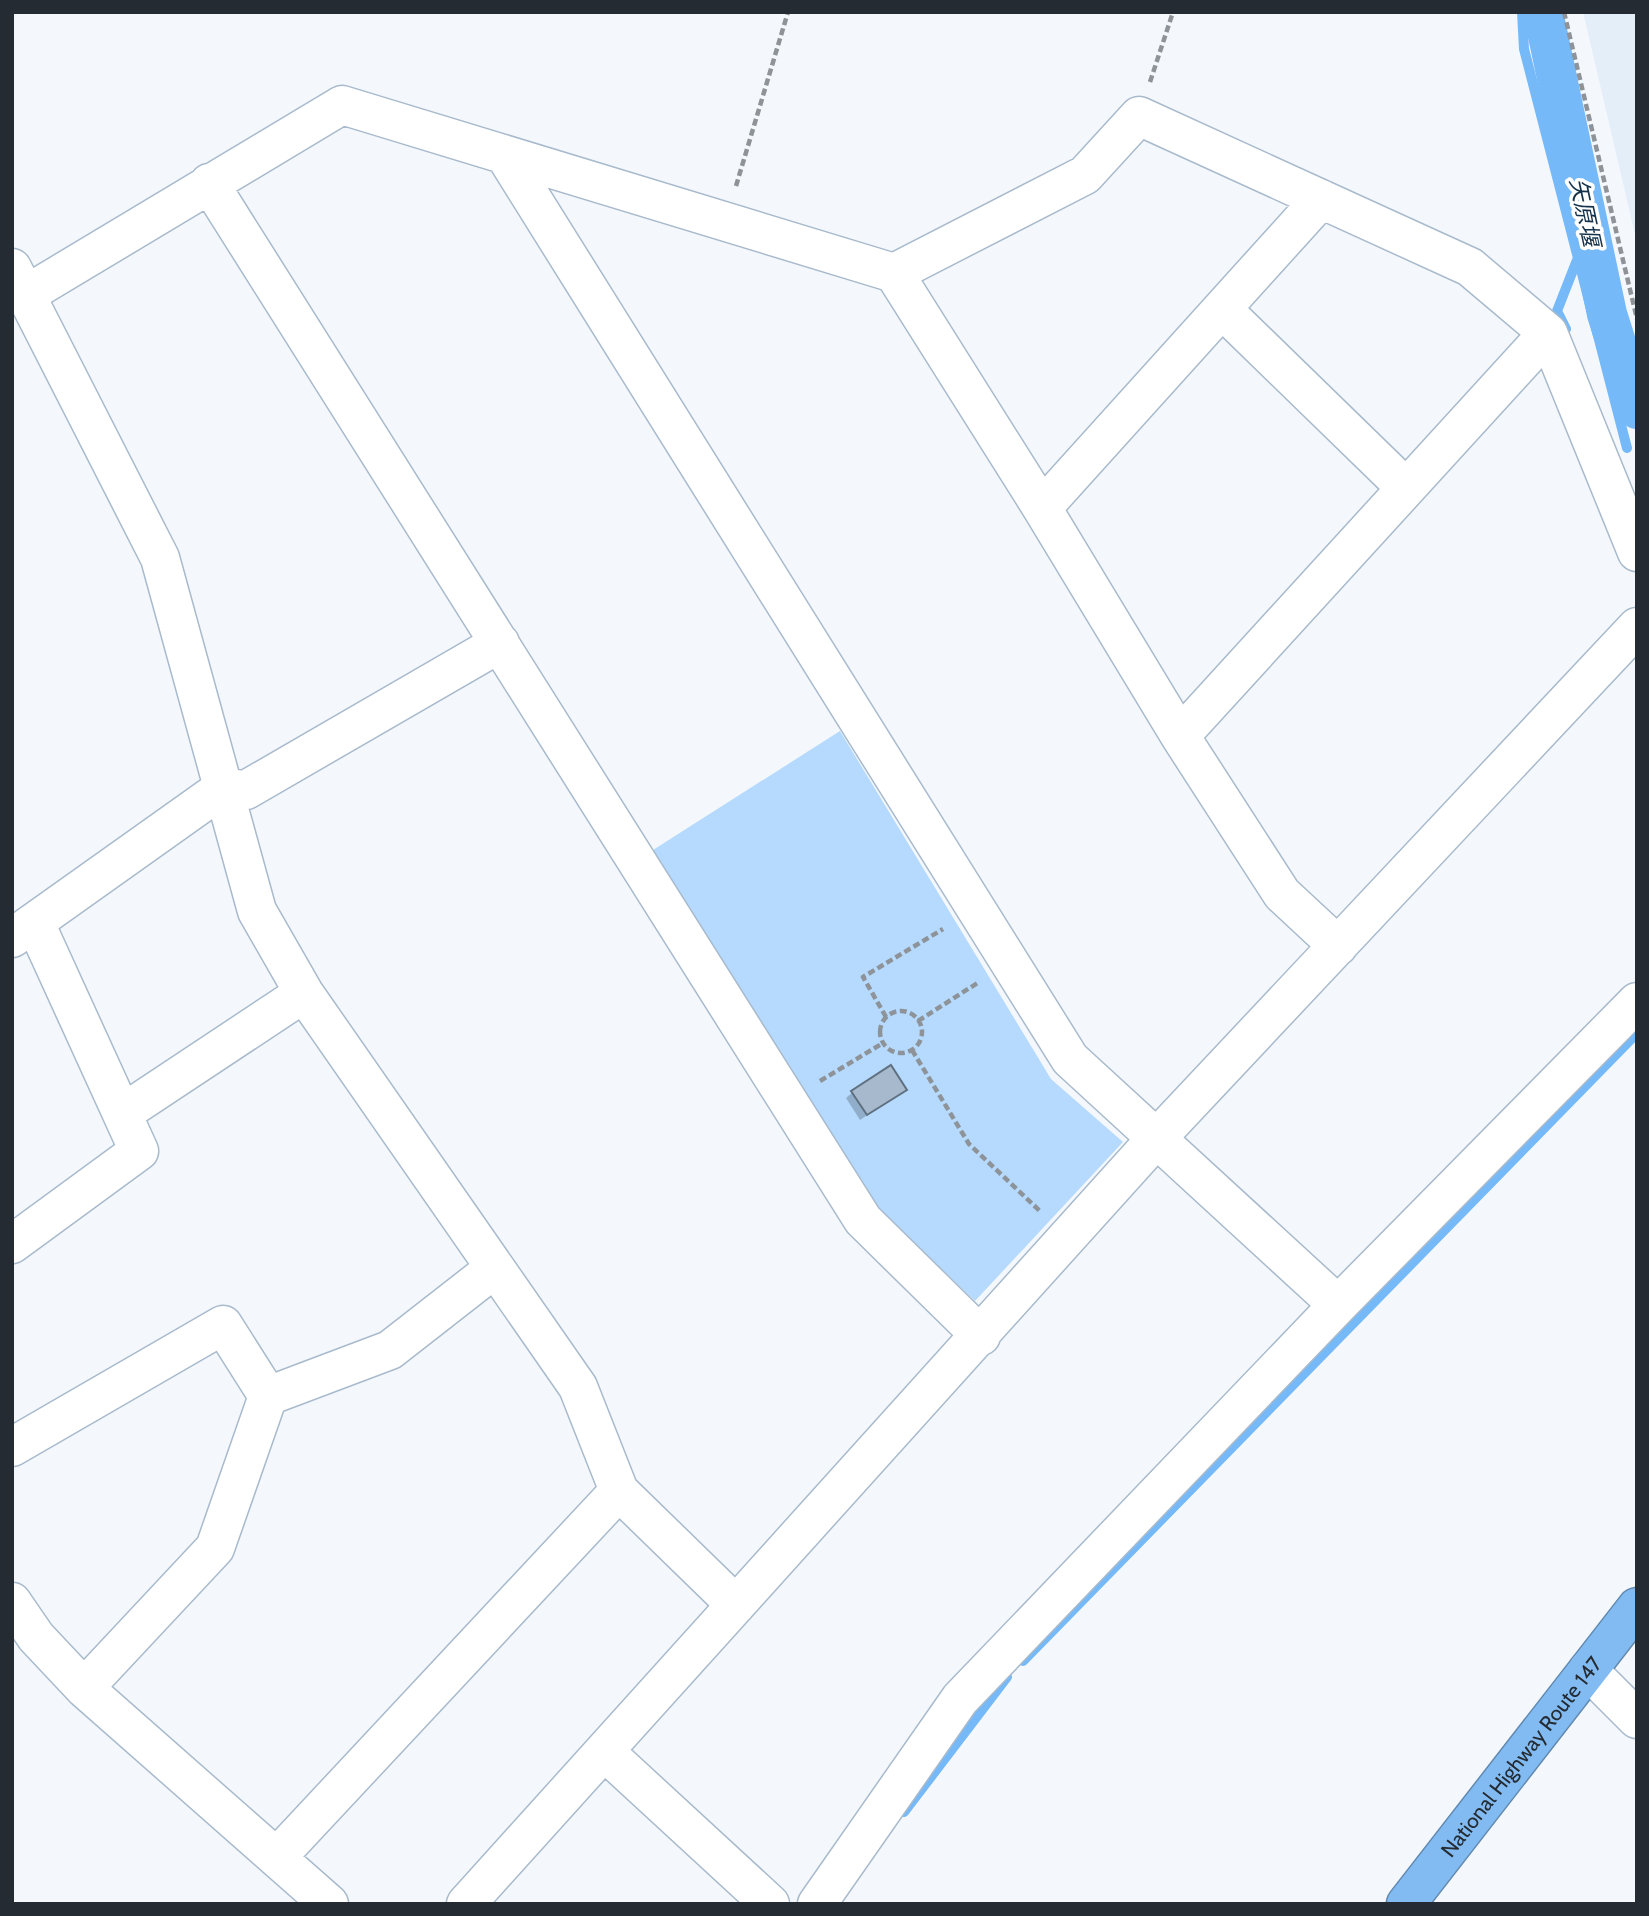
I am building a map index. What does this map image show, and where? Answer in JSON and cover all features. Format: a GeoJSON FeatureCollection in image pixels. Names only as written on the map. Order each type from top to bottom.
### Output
{"type":"FeatureCollection","features":[{"type":"Feature","properties":{"kind":"highway","name":"National Highway Route 147"},"geometry":{"type":"LineString","coordinates":[[1406,1904],[1637,1607]]}},
{"type":"Feature","properties":{"kind":"street"},"geometry":{"type":"LineString","coordinates":[[736,1605],[619,1491],[578,1387],[304,993],[257,911],[160,558],[20,281],[209,183],[342,105],[894,273],[1042,508],[1180,736],[1282,894],[1338,946]]}},
{"type":"Feature","properties":{"kind":"street"},"geometry":{"type":"LineString","coordinates":[[894,273],[1085,175],[1139,116],[1470,267],[1548,333],[1637,552]]}},
{"type":"Feature","properties":{"kind":"street"},"geometry":{"type":"LineString","coordinates":[[506,157],[1070,1059],[1155,1140],[1338,1305]]}},
{"type":"Feature","properties":{"kind":"street"},"geometry":{"type":"LineString","coordinates":[[209,183],[863,1220],[982,1336]]}},
{"type":"Feature","properties":{"kind":"street"},"geometry":{"type":"LineString","coordinates":[[1042,508],[1321,199]]}},
{"type":"Feature","properties":{"kind":"street"},"geometry":{"type":"LineString","coordinates":[[1222,309],[1406,488]]}},
{"type":"Feature","properties":{"kind":"street"},"geometry":{"type":"LineString","coordinates":[[1180,736],[1548,333]]}},
{"type":"Feature","properties":{"kind":"street"},"geometry":{"type":"LineString","coordinates":[[466,1904],[982,1336],[1155,1140],[1637,627]]}},
{"type":"Feature","properties":{"kind":"street"},"geometry":{"type":"LineString","coordinates":[[12,1244],[139,1151],[123,1113],[23,930],[223,788],[246,790],[500,643]]}},
{"type":"Feature","properties":{"kind":"street"},"geometry":{"type":"LineString","coordinates":[[123,1113],[304,993]]}},
{"type":"Feature","properties":{"kind":"street"},"geometry":{"type":"LineString","coordinates":[[817,1904],[960,1699],[1338,1305],[1637,1002]]}},
{"type":"Feature","properties":{"kind":"street"},"geometry":{"type":"LineString","coordinates":[[268,1396],[390,1350],[495,1268]]}},
{"type":"Feature","properties":{"kind":"street"},"geometry":{"type":"LineString","coordinates":[[12,1447],[223,1325],[268,1396]]}},
{"type":"Feature","properties":{"kind":"street"},"geometry":{"type":"LineString","coordinates":[[84,1688],[215,1548],[268,1396]]}},
{"type":"Feature","properties":{"kind":"street"},"geometry":{"type":"LineString","coordinates":[[277,1857],[619,1491]]}},
{"type":"Feature","properties":{"kind":"street"},"geometry":{"type":"LineString","coordinates":[[12,1602],[36,1637],[84,1688],[330,1904]]}},
{"type":"Feature","properties":{"kind":"street"},"geometry":{"type":"LineString","coordinates":[[1588,1670],[1637,1719]]}},
{"type":"Feature","properties":{"kind":"street"},"geometry":{"type":"LineString","coordinates":[[605,1752],[770,1904]]}},
{"type":"Feature","properties":{"kind":"path"},"geometry":{"type":"LineString","coordinates":[[725,222],[788,12]]}},
{"type":"Feature","properties":{"kind":"path"},"geometry":{"type":"LineString","coordinates":[[1139,116],[1173,12]]}},
{"type":"Feature","properties":{"kind":"path"},"geometry":{"type":"LineString","coordinates":[[1564,12],[1637,319]]}},
{"type":"Feature","properties":{"kind":"path"},"geometry":{"type":"LineString","coordinates":[[886,1017],[863,978],[976,909]]}},
{"type":"Feature","properties":{"kind":"path"},"geometry":{"type":"LineString","coordinates":[[918,1021],[982,981],[975,970]]}},
{"type":"Feature","properties":{"kind":"path"},"geometry":{"type":"LineString","coordinates":[[899,1011],[913,1015],[918,1021],[921,1026],[920,1040],[912,1050],[899,1054],[883,1043],[880,1029],[886,1017],[899,1011]]}},
{"type":"Feature","properties":{"kind":"path"},"geometry":{"type":"LineString","coordinates":[[809,1088],[883,1043]]}},
{"type":"Feature","properties":{"kind":"path"},"geometry":{"type":"LineString","coordinates":[[912,1050],[969,1144],[1045,1215]]}},
{"type":"Feature","properties":{"kind":"shaded area"},"geometry":{"type":"Polygon","coordinates":[[[1583,12],[1637,12],[1637,243],[1583,12]]]}},
{"type":"Feature","properties":{"kind":"shaded area"},"geometry":{"type":"Polygon","coordinates":[[[840,731],[1051,1079],[1123,1142],[975,1301],[879,1209],[653,850],[840,731]]]}},
{"type":"Feature","properties":{"kind":"building"},"geometry":{"type":"Polygon","coordinates":[[[891,1065],[907,1090],[867,1115],[851,1091],[891,1065]]]}},
{"type":"Feature","properties":{"kind":"waterway"},"geometry":{"type":"LineString","coordinates":[[1522,12],[1524,49],[1627,448]]}},
{"type":"Feature","properties":{"kind":"waterway","name":"矢原堰"},"geometry":{"type":"LineString","coordinates":[[1543,12],[1607,314],[1637,409]]}},
{"type":"Feature","properties":{"kind":"waterway"},"geometry":{"type":"LineString","coordinates":[[1566,329],[1557,311],[1577,260]]}},
{"type":"Feature","properties":{"kind":"waterway"},"geometry":{"type":"LineString","coordinates":[[1023,1661],[1637,1033]]}},
{"type":"Feature","properties":{"kind":"waterway"},"geometry":{"type":"LineString","coordinates":[[904,1812],[1007,1677]]}}]}
